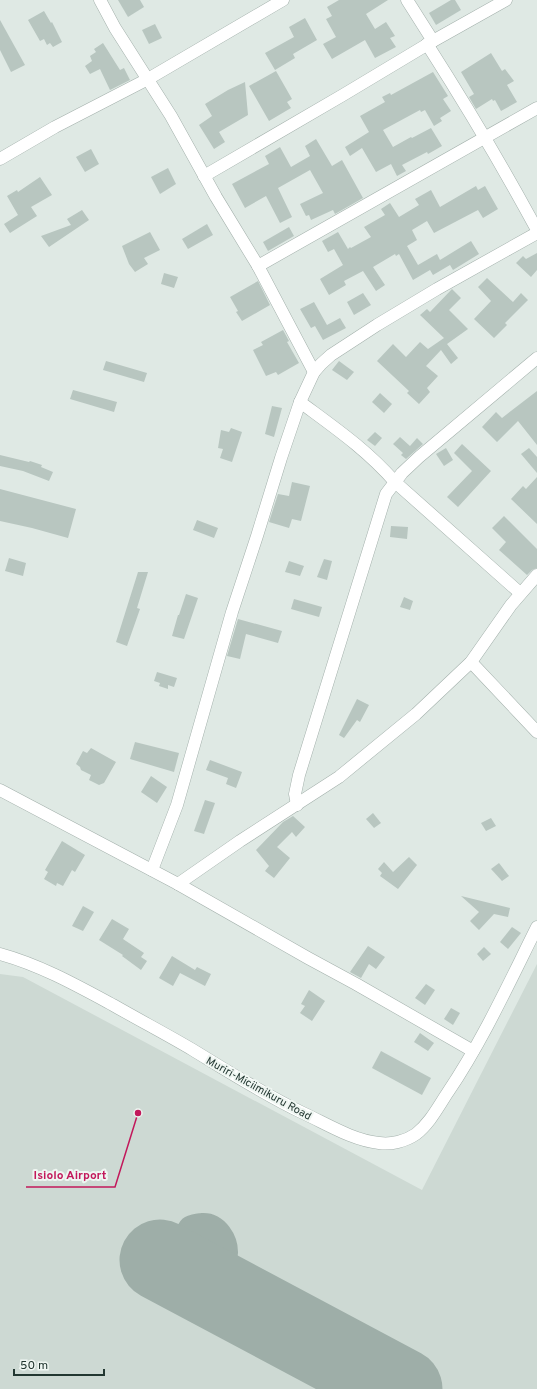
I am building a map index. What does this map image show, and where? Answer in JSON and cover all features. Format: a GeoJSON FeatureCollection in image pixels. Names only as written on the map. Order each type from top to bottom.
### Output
{"type":"FeatureCollection","features":[{"type":"Feature","properties":{"kind":"street"},"geometry":{"type":"LineString","coordinates":[[100,0],[115,28],[171,116],[204,176],[258,266],[314,372]]}},
{"type":"Feature","properties":{"kind":"street"},"geometry":{"type":"LineString","coordinates":[[0,159],[55,127],[148,79],[283,0]]}},
{"type":"Feature","properties":{"kind":"street"},"geometry":{"type":"LineString","coordinates":[[152,870],[177,805],[232,612],[258,536],[280,458],[300,402],[314,372],[331,355],[378,325],[537,232],[407,0]]}},
{"type":"Feature","properties":{"kind":"street"},"geometry":{"type":"LineString","coordinates":[[204,176],[506,0]]}},
{"type":"Feature","properties":{"kind":"street"},"geometry":{"type":"LineString","coordinates":[[258,266],[537,108]]}},
{"type":"Feature","properties":{"kind":"street"},"geometry":{"type":"LineString","coordinates":[[297,805],[295,794],[299,775],[386,494],[395,482],[419,457],[537,358]]}},
{"type":"Feature","properties":{"kind":"street"},"geometry":{"type":"LineString","coordinates":[[300,402],[355,442],[377,462],[395,482],[520,593]]}},
{"type":"Feature","properties":{"kind":"street"},"geometry":{"type":"LineString","coordinates":[[178,884],[240,841],[339,777],[379,746],[416,714],[471,662],[520,593],[535,582]]}},
{"type":"Feature","properties":{"kind":"street"},"geometry":{"type":"LineString","coordinates":[[471,662],[537,732]]}},
{"type":"Feature","properties":{"kind":"street"},"geometry":{"type":"LineString","coordinates":[[0,790],[178,884],[473,1051]]}},
{"type":"Feature","properties":{"kind":"street","name":"Muriri-Miciimikuru Road"},"geometry":{"type":"LineString","coordinates":[[0,954],[40,967],[71,982],[160,1031],[281,1102],[345,1133],[363,1140],[379,1143],[391,1143],[404,1140],[415,1135],[426,1124],[462,1072],[537,927]]}},
{"type":"Feature","properties":{"kind":"shaded area"},"geometry":{"type":"Polygon","coordinates":[[[537,964],[537,1389],[0,1389],[0,974],[23,977],[422,1190],[537,964]]]}},
{"type":"Feature","properties":{"kind":"building"},"geometry":{"type":"Polygon","coordinates":[[[118,0],[140,0],[144,7],[128,17],[118,0]]]}},
{"type":"Feature","properties":{"kind":"building"},"geometry":{"type":"Polygon","coordinates":[[[339,0],[388,0],[366,14],[375,29],[386,22],[395,36],[390,38],[396,47],[375,58],[365,40],[332,59],[323,44],[336,37],[326,19],[332,16],[327,7],[339,0]]]}},
{"type":"Feature","properties":{"kind":"building"},"geometry":{"type":"Polygon","coordinates":[[[451,0],[455,0],[461,10],[436,25],[429,13],[451,0]]]}},
{"type":"Feature","properties":{"kind":"building"},"geometry":{"type":"Polygon","coordinates":[[[44,11],[51,23],[52,22],[62,42],[53,47],[50,43],[47,45],[44,39],[40,41],[28,20],[44,11]]]}},
{"type":"Feature","properties":{"kind":"building"},"geometry":{"type":"Polygon","coordinates":[[[305,18],[317,40],[293,54],[295,58],[275,70],[265,53],[294,37],[289,27],[305,18]]]}},
{"type":"Feature","properties":{"kind":"building"},"geometry":{"type":"Polygon","coordinates":[[[0,20],[25,65],[11,72],[0,50],[0,20]]]}},
{"type":"Feature","properties":{"kind":"building"},"geometry":{"type":"Polygon","coordinates":[[[155,24],[162,38],[149,44],[142,30],[155,24]]]}},
{"type":"Feature","properties":{"kind":"building"},"geometry":{"type":"Polygon","coordinates":[[[103,43],[120,70],[124,68],[130,80],[110,90],[100,69],[90,74],[85,66],[92,61],[90,56],[96,52],[94,49],[103,43]]]}},
{"type":"Feature","properties":{"kind":"building"},"geometry":{"type":"Polygon","coordinates":[[[491,53],[502,71],[505,69],[514,81],[507,85],[517,102],[501,111],[495,100],[493,101],[492,99],[476,109],[469,97],[474,94],[461,72],[491,53]]]}},
{"type":"Feature","properties":{"kind":"building"},"geometry":{"type":"Polygon","coordinates":[[[276,71],[292,99],[287,102],[291,108],[269,121],[249,86],[276,71]]]}},
{"type":"Feature","properties":{"kind":"building"},"geometry":{"type":"Polygon","coordinates":[[[433,72],[448,96],[443,99],[451,111],[440,118],[442,121],[434,126],[425,110],[421,112],[420,110],[383,130],[393,147],[431,128],[442,146],[428,154],[427,152],[402,165],[406,171],[397,176],[391,164],[376,172],[362,148],[350,156],[345,147],[369,132],[360,116],[385,102],[382,97],[390,93],[391,95],[433,72]]]}},
{"type":"Feature","properties":{"kind":"building"},"geometry":{"type":"Polygon","coordinates":[[[245,82],[248,115],[219,132],[225,142],[214,149],[199,125],[212,116],[205,104],[245,82]]]}},
{"type":"Feature","properties":{"kind":"building"},"geometry":{"type":"Polygon","coordinates":[[[316,139],[332,166],[342,160],[363,198],[335,214],[333,210],[311,220],[309,215],[306,216],[300,204],[323,193],[310,170],[278,188],[292,217],[280,223],[266,196],[245,208],[232,184],[269,164],[265,156],[280,147],[291,167],[310,156],[305,146],[316,139]]]}},
{"type":"Feature","properties":{"kind":"building"},"geometry":{"type":"Polygon","coordinates":[[[91,149],[99,164],[85,172],[76,157],[91,149]]]}},
{"type":"Feature","properties":{"kind":"building"},"geometry":{"type":"Polygon","coordinates":[[[168,168],[176,184],[160,194],[151,177],[168,168]]]}},
{"type":"Feature","properties":{"kind":"building"},"geometry":{"type":"Polygon","coordinates":[[[40,177],[52,195],[31,207],[37,216],[10,233],[4,224],[18,215],[7,196],[17,190],[18,192],[40,177]]]}},
{"type":"Feature","properties":{"kind":"building"},"geometry":{"type":"Polygon","coordinates":[[[476,186],[478,190],[485,186],[498,209],[483,218],[478,210],[434,233],[427,221],[412,230],[417,240],[407,246],[418,265],[437,254],[440,260],[471,241],[479,254],[453,270],[450,265],[433,275],[430,270],[413,280],[399,254],[396,256],[395,254],[373,267],[385,285],[376,291],[363,271],[344,281],[346,285],[329,295],[320,279],[343,265],[334,249],[328,252],[322,241],[338,232],[348,249],[350,247],[351,248],[371,237],[364,227],[385,215],[381,209],[390,203],[399,217],[419,205],[415,199],[431,190],[440,207],[476,186]]]}},
{"type":"Feature","properties":{"kind":"building"},"geometry":{"type":"Polygon","coordinates":[[[82,210],[89,220],[49,247],[41,236],[71,225],[67,219],[82,210]]]}},
{"type":"Feature","properties":{"kind":"building"},"geometry":{"type":"Polygon","coordinates":[[[207,224],[213,235],[188,249],[182,239],[207,224]]]}},
{"type":"Feature","properties":{"kind":"building"},"geometry":{"type":"Polygon","coordinates":[[[289,227],[294,236],[268,251],[263,242],[289,227]]]}},
{"type":"Feature","properties":{"kind":"building"},"geometry":{"type":"Polygon","coordinates":[[[150,232],[160,250],[144,258],[148,264],[135,272],[129,264],[122,246],[150,232]]]}},
{"type":"Feature","properties":{"kind":"building"},"geometry":{"type":"Polygon","coordinates":[[[537,253],[537,270],[531,277],[516,263],[523,256],[526,259],[537,253]]]}},
{"type":"Feature","properties":{"kind":"building"},"geometry":{"type":"Polygon","coordinates":[[[164,273],[178,277],[174,288],[161,284],[164,273]]]}},
{"type":"Feature","properties":{"kind":"building"},"geometry":{"type":"Polygon","coordinates":[[[487,278],[513,302],[521,293],[528,300],[505,323],[507,325],[494,338],[474,319],[491,301],[478,287],[487,278]]]}},
{"type":"Feature","properties":{"kind":"building"},"geometry":{"type":"Polygon","coordinates":[[[258,281],[270,305],[242,321],[236,312],[238,311],[230,297],[258,281]]]}},
{"type":"Feature","properties":{"kind":"building"},"geometry":{"type":"Polygon","coordinates":[[[452,289],[461,298],[449,310],[468,329],[447,344],[458,358],[451,364],[441,350],[426,366],[438,376],[427,388],[430,392],[419,404],[407,393],[409,391],[377,361],[393,344],[406,357],[420,342],[428,349],[444,338],[420,315],[427,309],[430,312],[452,289]]]}},
{"type":"Feature","properties":{"kind":"building"},"geometry":{"type":"Polygon","coordinates":[[[363,293],[371,305],[354,315],[347,302],[363,293]]]}},
{"type":"Feature","properties":{"kind":"building"},"geometry":{"type":"Polygon","coordinates":[[[314,302],[327,325],[340,318],[346,328],[323,340],[315,326],[311,328],[300,309],[314,302]]]}},
{"type":"Feature","properties":{"kind":"building"},"geometry":{"type":"Polygon","coordinates":[[[283,330],[289,341],[287,342],[299,363],[278,375],[276,372],[266,376],[253,350],[263,345],[261,342],[283,330]]]}},
{"type":"Feature","properties":{"kind":"building"},"geometry":{"type":"Polygon","coordinates":[[[106,361],[147,373],[144,382],[103,370],[106,361]]]}},
{"type":"Feature","properties":{"kind":"building"},"geometry":{"type":"Polygon","coordinates":[[[339,361],[354,372],[347,380],[332,370],[339,361]]]}},
{"type":"Feature","properties":{"kind":"building"},"geometry":{"type":"Polygon","coordinates":[[[73,390],[117,402],[114,412],[70,399],[73,390]]]}},
{"type":"Feature","properties":{"kind":"building"},"geometry":{"type":"Polygon","coordinates":[[[537,391],[537,445],[518,421],[497,442],[482,427],[496,412],[502,418],[537,391]]]}},
{"type":"Feature","properties":{"kind":"building"},"geometry":{"type":"Polygon","coordinates":[[[380,393],[392,404],[384,413],[372,402],[380,393]]]}},
{"type":"Feature","properties":{"kind":"building"},"geometry":{"type":"Polygon","coordinates":[[[272,406],[282,408],[274,437],[265,434],[272,406]]]}},
{"type":"Feature","properties":{"kind":"building"},"geometry":{"type":"Polygon","coordinates":[[[231,428],[242,432],[232,462],[220,458],[223,449],[218,448],[221,430],[229,432],[231,428]]]}},
{"type":"Feature","properties":{"kind":"building"},"geometry":{"type":"Polygon","coordinates":[[[375,432],[382,438],[375,446],[367,440],[375,432]]]}},
{"type":"Feature","properties":{"kind":"building"},"geometry":{"type":"Polygon","coordinates":[[[400,437],[410,446],[417,438],[423,444],[406,459],[401,455],[403,453],[393,444],[400,437]]]}},
{"type":"Feature","properties":{"kind":"building"},"geometry":{"type":"Polygon","coordinates":[[[462,444],[491,471],[458,507],[447,497],[472,471],[454,453],[462,444]]]}},
{"type":"Feature","properties":{"kind":"building"},"geometry":{"type":"Polygon","coordinates":[[[446,448],[453,460],[444,466],[436,454],[446,448]]]}},
{"type":"Feature","properties":{"kind":"building"},"geometry":{"type":"Polygon","coordinates":[[[529,448],[537,457],[537,473],[521,454],[529,448]]]}},
{"type":"Feature","properties":{"kind":"building"},"geometry":{"type":"Polygon","coordinates":[[[0,455],[30,461],[42,465],[41,467],[53,472],[49,481],[23,471],[0,466],[0,455]]]}},
{"type":"Feature","properties":{"kind":"building"},"geometry":{"type":"Polygon","coordinates":[[[537,477],[537,524],[511,499],[523,486],[526,489],[537,477]]]}},
{"type":"Feature","properties":{"kind":"building"},"geometry":{"type":"Polygon","coordinates":[[[292,482],[310,486],[301,521],[292,519],[289,528],[269,522],[278,494],[289,496],[292,482]]]}},
{"type":"Feature","properties":{"kind":"building"},"geometry":{"type":"Polygon","coordinates":[[[0,489],[76,509],[68,538],[0,521],[0,489]]]}},
{"type":"Feature","properties":{"kind":"building"},"geometry":{"type":"Polygon","coordinates":[[[504,516],[537,549],[537,568],[532,570],[527,575],[499,550],[506,542],[492,528],[504,516]]]}},
{"type":"Feature","properties":{"kind":"building"},"geometry":{"type":"Polygon","coordinates":[[[197,520],[218,528],[214,538],[193,530],[197,520]]]}},
{"type":"Feature","properties":{"kind":"building"},"geometry":{"type":"Polygon","coordinates":[[[391,526],[408,527],[407,539],[390,537],[391,526]]]}},
{"type":"Feature","properties":{"kind":"building"},"geometry":{"type":"Polygon","coordinates":[[[9,558],[26,563],[23,576],[5,571],[9,558]]]}},
{"type":"Feature","properties":{"kind":"building"},"geometry":{"type":"Polygon","coordinates":[[[324,559],[332,561],[327,580],[317,577],[324,559]]]}},
{"type":"Feature","properties":{"kind":"building"},"geometry":{"type":"Polygon","coordinates":[[[289,561],[304,566],[300,576],[285,572],[289,561]]]}},
{"type":"Feature","properties":{"kind":"building"},"geometry":{"type":"Polygon","coordinates":[[[138,572],[148,572],[137,608],[140,609],[127,646],[116,642],[138,572]]]}},
{"type":"Feature","properties":{"kind":"building"},"geometry":{"type":"Polygon","coordinates":[[[186,594],[198,598],[184,639],[172,636],[186,594]]]}},
{"type":"Feature","properties":{"kind":"building"},"geometry":{"type":"Polygon","coordinates":[[[404,597],[413,601],[410,610],[400,607],[404,597]]]}},
{"type":"Feature","properties":{"kind":"building"},"geometry":{"type":"Polygon","coordinates":[[[294,599],[322,607],[319,617],[291,609],[294,599]]]}},
{"type":"Feature","properties":{"kind":"building"},"geometry":{"type":"Polygon","coordinates":[[[238,619],[282,631],[278,643],[246,634],[240,659],[227,656],[238,619]]]}},
{"type":"Feature","properties":{"kind":"building"},"geometry":{"type":"Polygon","coordinates":[[[157,672],[177,678],[174,687],[168,685],[168,689],[159,686],[160,683],[154,681],[157,672]]]}},
{"type":"Feature","properties":{"kind":"building"},"geometry":{"type":"Polygon","coordinates":[[[357,699],[369,705],[360,722],[357,720],[344,738],[339,735],[357,699]]]}},
{"type":"Feature","properties":{"kind":"building"},"geometry":{"type":"Polygon","coordinates":[[[135,742],[179,753],[174,772],[130,759],[135,742]]]}},
{"type":"Feature","properties":{"kind":"building"},"geometry":{"type":"Polygon","coordinates":[[[91,748],[116,762],[104,783],[99,785],[89,780],[91,775],[81,770],[76,764],[83,751],[87,753],[91,748]]]}},
{"type":"Feature","properties":{"kind":"building"},"geometry":{"type":"Polygon","coordinates":[[[210,760],[242,772],[236,788],[226,784],[228,778],[206,770],[210,760]]]}},
{"type":"Feature","properties":{"kind":"building"},"geometry":{"type":"Polygon","coordinates":[[[151,776],[167,787],[157,803],[141,792],[151,776]]]}},
{"type":"Feature","properties":{"kind":"building"},"geometry":{"type":"Polygon","coordinates":[[[205,800],[215,803],[204,834],[194,831],[205,800]]]}},
{"type":"Feature","properties":{"kind":"building"},"geometry":{"type":"Polygon","coordinates":[[[373,813],[381,823],[374,828],[366,819],[373,813]]]}},
{"type":"Feature","properties":{"kind":"building"},"geometry":{"type":"Polygon","coordinates":[[[293,816],[305,827],[296,837],[292,832],[277,847],[290,858],[274,878],[265,871],[269,866],[256,850],[283,822],[293,816]]]}},
{"type":"Feature","properties":{"kind":"building"},"geometry":{"type":"Polygon","coordinates":[[[491,818],[496,826],[486,831],[481,823],[491,818]]]}},
{"type":"Feature","properties":{"kind":"building"},"geometry":{"type":"Polygon","coordinates":[[[62,841],[85,855],[75,872],[72,870],[63,886],[57,883],[56,886],[44,879],[48,872],[45,870],[62,841]]]}},
{"type":"Feature","properties":{"kind":"building"},"geometry":{"type":"Polygon","coordinates":[[[409,857],[417,865],[398,889],[380,876],[382,873],[378,869],[384,862],[393,872],[409,857]]]}},
{"type":"Feature","properties":{"kind":"building"},"geometry":{"type":"Polygon","coordinates":[[[499,863],[509,876],[502,881],[491,869],[499,863]]]}},
{"type":"Feature","properties":{"kind":"building"},"geometry":{"type":"Polygon","coordinates":[[[461,896],[510,908],[508,917],[494,914],[479,930],[470,921],[479,912],[461,896]]]}},
{"type":"Feature","properties":{"kind":"building"},"geometry":{"type":"Polygon","coordinates":[[[83,906],[94,912],[83,931],[72,926],[83,906]]]}},
{"type":"Feature","properties":{"kind":"building"},"geometry":{"type":"Polygon","coordinates":[[[112,919],[129,929],[123,939],[144,953],[141,957],[147,961],[141,970],[122,956],[123,955],[99,940],[112,919]]]}},
{"type":"Feature","properties":{"kind":"building"},"geometry":{"type":"Polygon","coordinates":[[[512,927],[521,933],[508,949],[500,942],[512,927]]]}},
{"type":"Feature","properties":{"kind":"building"},"geometry":{"type":"Polygon","coordinates":[[[368,946],[385,957],[376,969],[369,964],[361,978],[350,972],[368,946]]]}},
{"type":"Feature","properties":{"kind":"building"},"geometry":{"type":"Polygon","coordinates":[[[484,947],[491,954],[483,961],[477,954],[484,947]]]}},
{"type":"Feature","properties":{"kind":"building"},"geometry":{"type":"Polygon","coordinates":[[[172,956],[195,970],[197,967],[211,974],[205,986],[180,973],[173,986],[159,978],[172,956]]]}},
{"type":"Feature","properties":{"kind":"building"},"geometry":{"type":"Polygon","coordinates":[[[426,984],[435,990],[425,1005],[415,998],[426,984]]]}},
{"type":"Feature","properties":{"kind":"building"},"geometry":{"type":"Polygon","coordinates":[[[309,990],[325,1001],[312,1021],[300,1013],[305,1006],[301,1004],[309,990]]]}},
{"type":"Feature","properties":{"kind":"building"},"geometry":{"type":"Polygon","coordinates":[[[451,1008],[460,1013],[453,1025],[444,1019],[451,1008]]]}},
{"type":"Feature","properties":{"kind":"building"},"geometry":{"type":"Polygon","coordinates":[[[420,1033],[434,1043],[428,1051],[414,1042],[420,1033]]]}},
{"type":"Feature","properties":{"kind":"building"},"geometry":{"type":"Polygon","coordinates":[[[381,1051],[431,1078],[422,1095],[372,1068],[381,1051]]]}},
{"type":"Feature","properties":{"kind":"taxiway"},"geometry":{"type":"LineString","coordinates":[[196,1279],[188,1251],[189,1239],[193,1231],[206,1229],[214,1233],[221,1244],[222,1252],[220,1269],[223,1282],[237,1301]]}},
{"type":"Feature","properties":{"kind":"runway"},"geometry":{"type":"LineString","coordinates":[[160,1260],[402,1389]]}},
{"type":"Feature","properties":{"kind":"place","name":"Isiolo Airport"},"geometry":{"type":"Point","coordinates":[138,1113]}}]}
